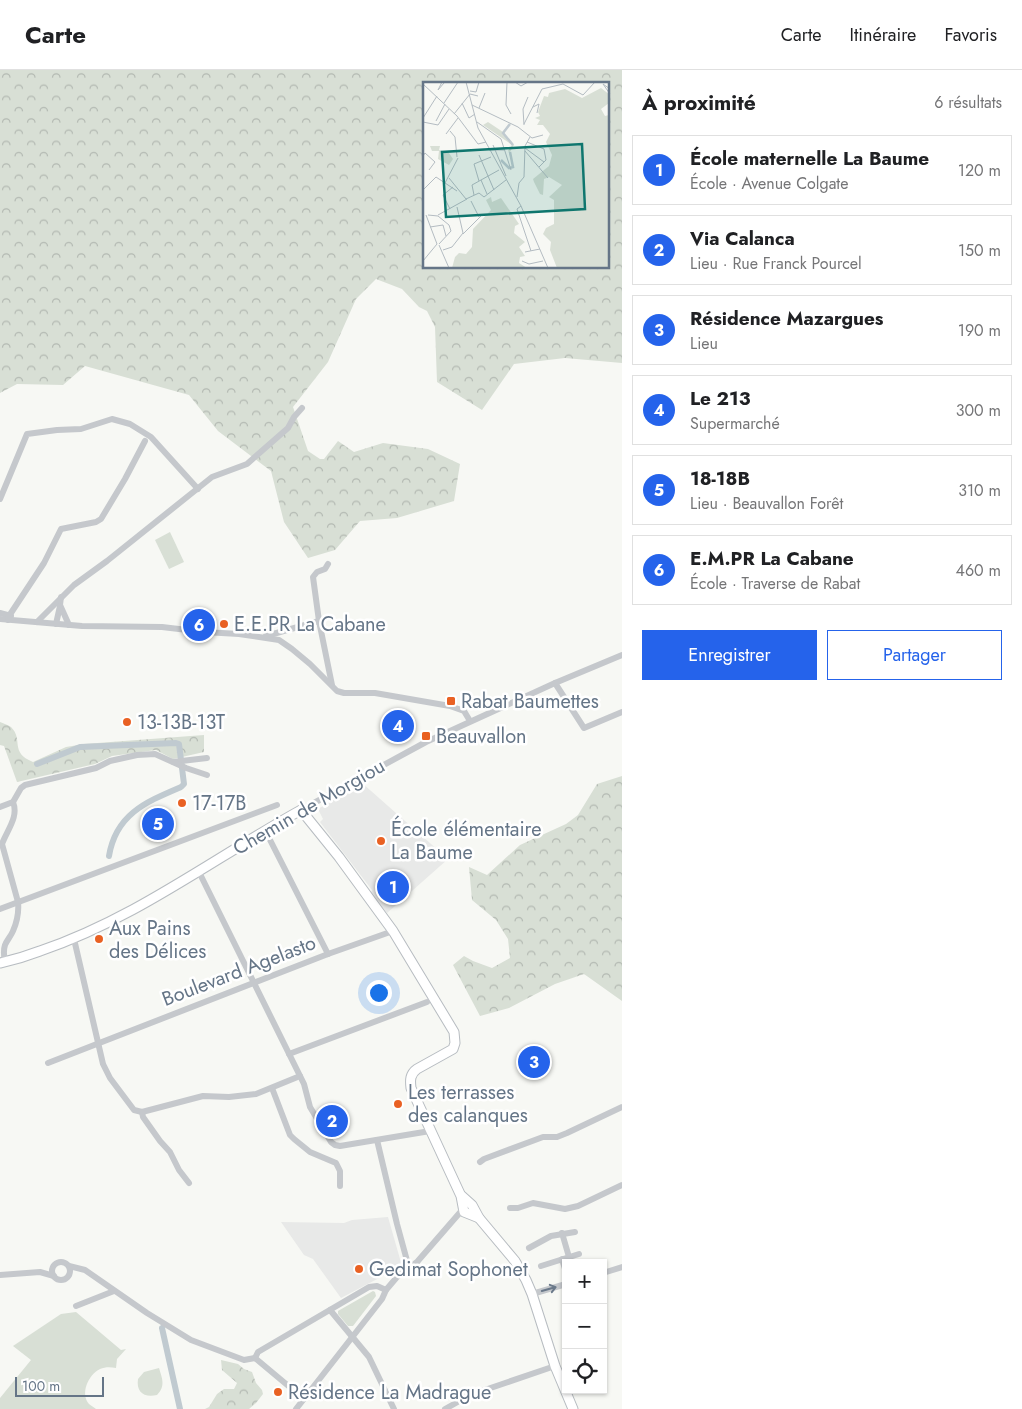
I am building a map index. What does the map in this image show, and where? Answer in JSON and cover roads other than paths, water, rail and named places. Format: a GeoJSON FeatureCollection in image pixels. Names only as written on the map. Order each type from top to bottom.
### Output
{"type":"FeatureCollection","features":[{"type":"Feature","properties":{"kind":"street"},"geometry":{"type":"LineString","coordinates":[[37,622],[74,585],[212,477],[247,464],[288,428],[302,408]]}},
{"type":"Feature","properties":{"kind":"street"},"geometry":{"type":"LineString","coordinates":[[0,499],[27,434],[81,429],[112,419],[130,424],[141,430],[198,489]]}},
{"type":"Feature","properties":{"kind":"street"},"geometry":{"type":"LineString","coordinates":[[8,618],[44,563],[61,529],[96,522],[101,519],[148,439]]}},
{"type":"Feature","properties":{"kind":"street"},"geometry":{"type":"LineString","coordinates":[[328,564],[325,569],[317,572],[313,577],[319,621],[332,687]]}},
{"type":"Feature","properties":{"kind":"street"},"geometry":{"type":"LineString","coordinates":[[56,624],[61,597]]}},
{"type":"Feature","properties":{"kind":"street"},"geometry":{"type":"LineString","coordinates":[[60,605],[69,625]]}},
{"type":"Feature","properties":{"kind":"street"},"geometry":{"type":"LineString","coordinates":[[0,613],[8,618]]}},
{"type":"Feature","properties":{"kind":"street"},"geometry":{"type":"LineString","coordinates":[[0,619],[8,618],[69,625],[162,627],[279,640],[310,664],[337,691],[344,693],[374,693],[450,706],[464,711],[470,721]]}},
{"type":"Feature","properties":{"kind":"street"},"geometry":{"type":"LineString","coordinates":[[262,637],[319,621]]}},
{"type":"Feature","properties":{"kind":"street","name":"Chemin de Morgiou"},"geometry":{"type":"LineString","coordinates":[[2,963],[74,940],[137,908],[266,830],[426,742],[554,683],[622,655]]}},
{"type":"Feature","properties":{"kind":"street"},"geometry":{"type":"LineString","coordinates":[[554,683],[584,728],[622,712]]}},
{"type":"Feature","properties":{"kind":"street"},"geometry":{"type":"LineString","coordinates":[[0,807],[13,802],[21,788],[25,785],[96,768],[110,761],[137,755],[155,754],[208,775]]}},
{"type":"Feature","properties":{"kind":"street"},"geometry":{"type":"LineString","coordinates":[[172,762],[207,758]]}},
{"type":"Feature","properties":{"kind":"street"},"geometry":{"type":"LineString","coordinates":[[2,963],[5,944],[13,931],[17,919],[18,902],[2,848],[5,835],[14,818],[16,808],[13,802]]}},
{"type":"Feature","properties":{"kind":"street"},"geometry":{"type":"LineString","coordinates":[[0,909],[277,804]]}},
{"type":"Feature","properties":{"kind":"street"},"geometry":{"type":"LineString","coordinates":[[301,810],[339,857],[393,930],[452,1027],[455,1038],[452,1049],[412,1073],[410,1079],[411,1088],[469,1211],[514,1261],[526,1280],[555,1366],[573,1409]]}},
{"type":"Feature","properties":{"kind":"street"},"geometry":{"type":"LineString","coordinates":[[266,830],[328,954]]}},
{"type":"Feature","properties":{"kind":"street"},"geometry":{"type":"LineString","coordinates":[[199,872],[304,1084],[310,1106],[335,1145],[340,1146],[430,1130]]}},
{"type":"Feature","properties":{"kind":"street","name":"Boulevard Agelasto"},"geometry":{"type":"LineString","coordinates":[[48,1063],[393,930]]}},
{"type":"Feature","properties":{"kind":"street"},"geometry":{"type":"LineString","coordinates":[[74,940],[103,1064],[110,1078],[131,1108],[136,1112],[203,1096],[229,1097],[256,1094],[300,1076]]}},
{"type":"Feature","properties":{"kind":"street"},"geometry":{"type":"LineString","coordinates":[[289,1054],[427,1002]]}},
{"type":"Feature","properties":{"kind":"street"},"geometry":{"type":"LineString","coordinates":[[272,1088],[290,1135],[310,1152],[336,1163],[340,1171],[340,1186]]}},
{"type":"Feature","properties":{"kind":"street"},"geometry":{"type":"LineString","coordinates":[[480,1162],[543,1137],[557,1137],[622,1107]]}},
{"type":"Feature","properties":{"kind":"street"},"geometry":{"type":"LineString","coordinates":[[141,1112],[170,1152],[188,1183]]}},
{"type":"Feature","properties":{"kind":"street"},"geometry":{"type":"LineString","coordinates":[[376,1140],[396,1224],[409,1268]]}},
{"type":"Feature","properties":{"kind":"street"},"geometry":{"type":"LineString","coordinates":[[510,1208],[532,1204],[566,1209],[578,1206],[622,1185]]}},
{"type":"Feature","properties":{"kind":"street"},"geometry":{"type":"LineString","coordinates":[[296,1409],[397,1277],[417,1262],[456,1218],[469,1211]]}},
{"type":"Feature","properties":{"kind":"street"},"geometry":{"type":"LineString","coordinates":[[529,1248],[551,1236],[575,1232]]}},
{"type":"Feature","properties":{"kind":"street"},"geometry":{"type":"LineString","coordinates":[[562,1234],[566,1258]]}},
{"type":"Feature","properties":{"kind":"street"},"geometry":{"type":"LineString","coordinates":[[541,1266],[579,1254]]}},
{"type":"Feature","properties":{"kind":"street"},"geometry":{"type":"LineString","coordinates":[[0,1275],[40,1272],[63,1280],[69,1276],[70,1269],[67,1264],[61,1262],[40,1272]]}},
{"type":"Feature","properties":{"kind":"street"},"geometry":{"type":"LineString","coordinates":[[54,1265],[52,1271],[54,1276]]}},
{"type":"Feature","properties":{"kind":"street"},"geometry":{"type":"LineString","coordinates":[[607,1272],[622,1267]]}},
{"type":"Feature","properties":{"kind":"street"},"geometry":{"type":"LineString","coordinates":[[70,1269],[85,1270],[114,1291],[191,1340],[244,1360],[255,1358],[304,1398]]}},
{"type":"Feature","properties":{"kind":"street"},"geometry":{"type":"LineString","coordinates":[[532,1294],[562,1285]]}},
{"type":"Feature","properties":{"kind":"street"},"geometry":{"type":"LineString","coordinates":[[255,1358],[258,1352],[369,1287],[377,1286],[386,1290]]}},
{"type":"Feature","properties":{"kind":"street"},"geometry":{"type":"LineString","coordinates":[[76,1306],[114,1291]]}},
{"type":"Feature","properties":{"kind":"street"},"geometry":{"type":"LineString","coordinates":[[330,1310],[369,1357],[394,1409]]}},
{"type":"Feature","properties":{"kind":"street"},"geometry":{"type":"LineString","coordinates":[[445,1409],[470,1395],[555,1366]]}},
{"type":"Feature","properties":{"kind":"waterway"},"geometry":{"type":"LineString","coordinates":[[37,764],[80,747],[179,744],[184,784],[134,811],[118,830],[109,856]]}},
{"type":"Feature","properties":{"kind":"waterway"},"geometry":{"type":"LineString","coordinates":[[162,1328],[180,1409]]}},
{"type":"Feature","properties":{"kind":"place","name":"E.E.PR La Cabane"},"geometry":{"type":"Point","coordinates":[224,624]}},
{"type":"Feature","properties":{"kind":"place","name":"E.M.PR La Cabane"},"geometry":{"type":"Point","coordinates":[199,625]}},
{"type":"Feature","properties":{"kind":"place","name":"Rabat Baumettes"},"geometry":{"type":"Point","coordinates":[451,701]}},
{"type":"Feature","properties":{"kind":"place","name":"13-13B-13T"},"geometry":{"type":"Point","coordinates":[127,722]}},
{"type":"Feature","properties":{"kind":"place","name":"Le 213"},"geometry":{"type":"Point","coordinates":[398,726]}},
{"type":"Feature","properties":{"kind":"place","name":"Beauvallon"},"geometry":{"type":"Point","coordinates":[426,736]}},
{"type":"Feature","properties":{"kind":"place","name":"17-17B"},"geometry":{"type":"Point","coordinates":[182,803]}},
{"type":"Feature","properties":{"kind":"place","name":"18-18B"},"geometry":{"type":"Point","coordinates":[158,824]}},
{"type":"Feature","properties":{"kind":"place","name":"École élémentaire La Baume"},"geometry":{"type":"Point","coordinates":[381,841]}},
{"type":"Feature","properties":{"kind":"place","name":"École maternelle La Baume"},"geometry":{"type":"Point","coordinates":[393,887]}},
{"type":"Feature","properties":{"kind":"place","name":"Aux Pains des Délices"},"geometry":{"type":"Point","coordinates":[99,939]}},
{"type":"Feature","properties":{"kind":"place","name":"Résidence Mazargues"},"geometry":{"type":"Point","coordinates":[534,1062]}},
{"type":"Feature","properties":{"kind":"place","name":"Les terrasses des calanques"},"geometry":{"type":"Point","coordinates":[398,1104]}},
{"type":"Feature","properties":{"kind":"place","name":"Via Calanca"},"geometry":{"type":"Point","coordinates":[332,1121]}},
{"type":"Feature","properties":{"kind":"place","name":"Gedimat Sophonet"},"geometry":{"type":"Point","coordinates":[359,1269]}},
{"type":"Feature","properties":{"kind":"place","name":"Résidence La Madrague"},"geometry":{"type":"Point","coordinates":[278,1392]}}]}
